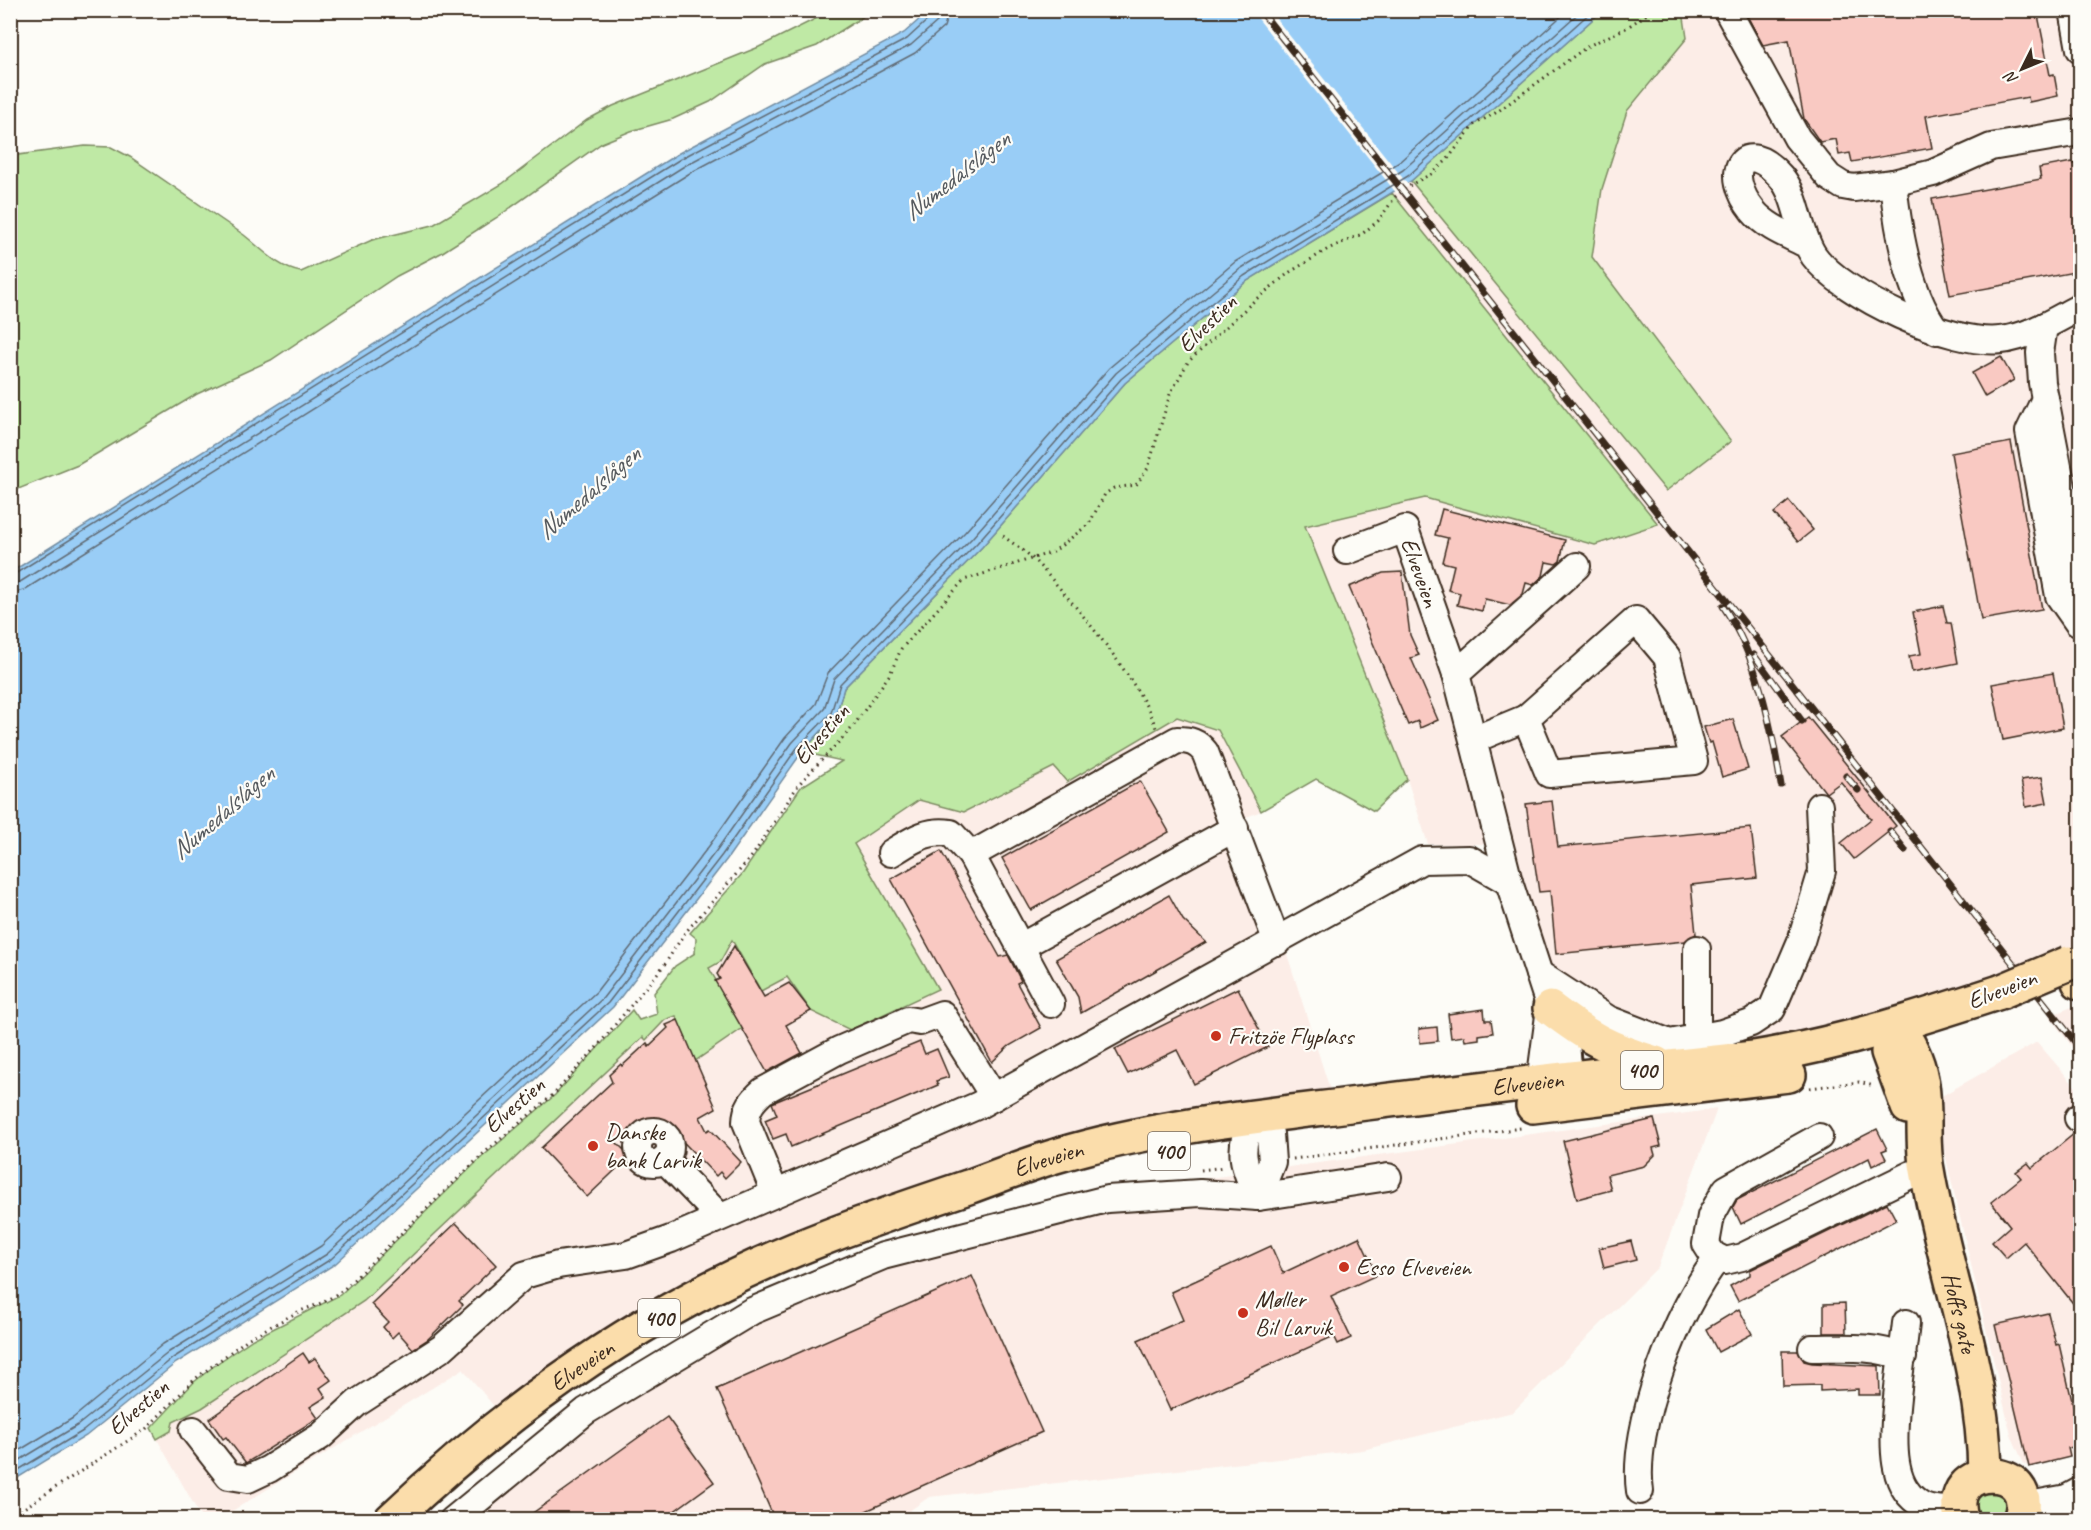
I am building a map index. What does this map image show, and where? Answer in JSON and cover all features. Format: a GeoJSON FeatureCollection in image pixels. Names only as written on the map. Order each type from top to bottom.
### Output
{"type":"FeatureCollection","features":[{"type":"Feature","properties":{"kind":"main road","name":"Elveveien"},"geometry":{"type":"LineString","coordinates":[[1556,1088],[1742,1083],[1817,1071],[2007,1000],[2077,971]]}},
{"type":"Feature","properties":{"kind":"main road","name":"400"},"geometry":{"type":"LineString","coordinates":[[1550,1008],[1581,1032],[1606,1047],[1669,1067]]}},
{"type":"Feature","properties":{"kind":"main road","name":"Elveveien"},"geometry":{"type":"LineString","coordinates":[[392,1520],[477,1444],[534,1399],[594,1357],[694,1297],[812,1242],[1059,1155],[1143,1136],[1255,1130],[1556,1088],[1669,1067],[1816,1048],[1898,1041]]}},
{"type":"Feature","properties":{"kind":"main road","name":"Hoffs gate"},"geometry":{"type":"LineString","coordinates":[[1898,1041],[1975,1381],[1985,1448],[1985,1474]]}},
{"type":"Feature","properties":{"kind":"main road"},"geometry":{"type":"LineString","coordinates":[[1960,1515],[1959,1499],[1964,1487],[1985,1474],[2007,1478],[2021,1495],[2021,1513]]}},
{"type":"Feature","properties":{"kind":"street"},"geometry":{"type":"LineString","coordinates":[[1727,10],[1797,138],[1829,177],[1843,186],[1854,188],[1893,183],[1934,173],[1991,147],[2080,132]]}},
{"type":"Feature","properties":{"kind":"street"},"geometry":{"type":"LineString","coordinates":[[2073,10],[2080,49]]}},
{"type":"Feature","properties":{"kind":"street"},"geometry":{"type":"LineString","coordinates":[[1893,183],[1917,298],[1924,314],[1937,331]]}},
{"type":"Feature","properties":{"kind":"street"},"geometry":{"type":"LineString","coordinates":[[1806,244],[1833,275],[1920,325],[1937,331],[1999,340],[2026,334],[2080,308]]}},
{"type":"Feature","properties":{"kind":"street"},"geometry":{"type":"LineString","coordinates":[[2044,326],[2040,353],[2045,399],[2080,581]]}},
{"type":"Feature","properties":{"kind":"street"},"geometry":{"type":"LineString","coordinates":[[2045,399],[2029,432],[2059,596],[2074,625]]}},
{"type":"Feature","properties":{"kind":"street","name":"Elveveien"},"geometry":{"type":"LineString","coordinates":[[1347,551],[1405,529],[1456,674],[1509,882],[1550,1008],[1566,1043],[1556,1088]]}},
{"type":"Feature","properties":{"kind":"street"},"geometry":{"type":"LineString","coordinates":[[1456,674],[1577,566]]}},
{"type":"Feature","properties":{"kind":"street"},"geometry":{"type":"LineString","coordinates":[[1473,740],[1526,718],[1636,620],[1667,657],[1694,761],[1549,774],[1526,718]]}},
{"type":"Feature","properties":{"kind":"street"},"geometry":{"type":"LineString","coordinates":[[971,855],[1162,747],[1177,740],[1190,740],[1205,752],[1277,942]]}},
{"type":"Feature","properties":{"kind":"street"},"geometry":{"type":"LineString","coordinates":[[1539,974],[1608,1019],[1670,1043],[1751,1023],[1772,1009],[1801,941],[1822,871],[1819,806]]}},
{"type":"Feature","properties":{"kind":"street"},"geometry":{"type":"LineString","coordinates":[[1020,947],[1235,828]]}},
{"type":"Feature","properties":{"kind":"street"},"geometry":{"type":"LineString","coordinates":[[891,853],[922,834],[935,830],[951,832],[971,855],[1052,1004]]}},
{"type":"Feature","properties":{"kind":"street"},"geometry":{"type":"LineString","coordinates":[[193,1430],[228,1476],[248,1479],[269,1469],[321,1436],[357,1403],[442,1348],[524,1275],[558,1265],[626,1255],[671,1239],[958,1115],[1277,942],[1422,860],[1469,859],[1509,882]]}},
{"type":"Feature","properties":{"kind":"street"},"geometry":{"type":"LineString","coordinates":[[1697,949],[1697,1037]]}},
{"type":"Feature","properties":{"kind":"street"},"geometry":{"type":"LineString","coordinates":[[775,1193],[746,1122],[746,1112],[753,1099],[763,1091],[849,1045],[908,1020],[920,1022],[942,1014],[994,1097]]}},
{"type":"Feature","properties":{"kind":"street"},"geometry":{"type":"LineString","coordinates":[[1255,1130],[1243,1165],[1258,1197]]}},
{"type":"Feature","properties":{"kind":"street"},"geometry":{"type":"LineString","coordinates":[[1819,1137],[1726,1189],[1711,1216],[1706,1244],[1718,1258],[1731,1261],[1742,1257],[1912,1174],[1926,1162]]}},
{"type":"Feature","properties":{"kind":"street"},"geometry":{"type":"LineString","coordinates":[[664,1159],[720,1216]]}},
{"type":"Feature","properties":{"kind":"street"},"geometry":{"type":"LineString","coordinates":[[453,1520],[586,1411],[752,1311],[883,1256],[1107,1199],[1200,1193],[1258,1197],[1388,1177]]}},
{"type":"Feature","properties":{"kind":"street"},"geometry":{"type":"LineString","coordinates":[[1640,1491],[1638,1476],[1641,1442],[1662,1368],[1686,1308],[1718,1258]]}},
{"type":"Feature","properties":{"kind":"street"},"geometry":{"type":"LineString","coordinates":[[1906,1323],[1896,1418],[1896,1466],[1902,1486],[1921,1512],[1960,1515]]}},
{"type":"Feature","properties":{"kind":"street"},"geometry":{"type":"LineString","coordinates":[[1812,1348],[1866,1347],[1885,1350],[1903,1357]]}},
{"type":"Feature","properties":{"kind":"street"},"geometry":{"type":"LineString","coordinates":[[2021,1513],[2078,1497]]}},
{"type":"Feature","properties":{"kind":"path","name":"Elvestien"},"geometry":{"type":"LineString","coordinates":[[10,1517],[146,1429],[195,1379],[249,1338],[338,1294],[483,1154],[554,1094],[633,1005],[665,964],[684,934],[748,862],[787,806],[799,784],[852,728],[890,674],[901,649],[964,580],[1053,552],[1077,536],[1089,524],[1105,494],[1114,488],[1136,485],[1148,468],[1170,394],[1188,362],[1290,272],[1330,248],[1362,234],[1378,221],[1396,196],[1433,173],[1447,160],[1474,125],[1497,112],[1588,46],[1626,28],[1653,10]]}},
{"type":"Feature","properties":{"kind":"path"},"geometry":{"type":"LineString","coordinates":[[1003,536],[1034,559],[1125,671],[1153,719],[1162,747]]}},
{"type":"Feature","properties":{"kind":"shaded area"},"geometry":{"type":"Polygon","coordinates":[[[1683,11],[2080,11],[2080,948],[2042,967],[1906,1014],[1722,1053],[1566,997],[1546,954],[1512,844],[1428,844],[1407,779],[1305,526],[1425,498],[1595,545],[1658,524],[1392,193],[1411,181],[1666,491],[1731,440],[1592,257],[1602,189],[1627,111],[1687,38],[1683,11]]]}},
{"type":"Feature","properties":{"kind":"shaded area"},"geometry":{"type":"Polygon","coordinates":[[[1177,717],[1218,730],[1261,811],[1244,818],[1332,1096],[901,1194],[497,1410],[463,1369],[219,1519],[202,1519],[157,1439],[170,1431],[173,1422],[202,1408],[364,1301],[644,1037],[646,1039],[665,1020],[676,1016],[743,1028],[708,968],[719,959],[732,940],[761,991],[787,977],[801,1000],[850,1030],[938,988],[854,843],[919,800],[964,812],[1054,767],[1067,782],[1177,717]]]}},
{"type":"Feature","properties":{"kind":"shaded area"},"geometry":{"type":"Polygon","coordinates":[[[2080,1004],[2080,1057],[2049,1016],[2080,1004]]]}},
{"type":"Feature","properties":{"kind":"shaded area"},"geometry":{"type":"Polygon","coordinates":[[[2037,1042],[2080,1092],[2080,1462],[2070,1457],[2029,1467],[2024,1464],[2011,1435],[1942,1141],[1938,1098],[2037,1042]]]}},
{"type":"Feature","properties":{"kind":"shaded area"},"geometry":{"type":"Polygon","coordinates":[[[1717,1109],[1658,1267],[1513,1412],[1363,1450],[929,1497],[898,1519],[439,1520],[516,1452],[605,1383],[713,1324],[1068,1197],[1717,1109]]]}},
{"type":"Feature","properties":{"kind":"green space"},"geometry":{"type":"Polygon","coordinates":[[[833,10],[872,11],[817,46],[765,64],[710,102],[673,119],[631,131],[602,143],[496,218],[441,253],[397,276],[271,360],[197,394],[78,465],[11,492],[11,156],[85,146],[111,147],[130,157],[244,235],[278,262],[301,272],[372,240],[433,225],[502,184],[587,120],[613,106],[759,47],[833,10]]]}},
{"type":"Feature","properties":{"kind":"green space"},"geometry":{"type":"Polygon","coordinates":[[[1602,11],[1683,11],[1687,38],[1627,111],[1602,189],[1592,257],[1731,441],[1666,491],[1411,181],[1602,11]]]}},
{"type":"Feature","properties":{"kind":"green space"},"geometry":{"type":"Polygon","coordinates":[[[1392,193],[1658,524],[1595,545],[1425,498],[1305,526],[1407,779],[1374,811],[1316,779],[1261,811],[1218,730],[1177,717],[1067,782],[1054,767],[964,812],[919,800],[854,844],[938,989],[850,1030],[811,1011],[787,977],[761,991],[732,940],[720,962],[709,968],[743,1028],[695,1061],[676,1016],[665,1020],[646,1040],[643,1037],[364,1301],[202,1408],[173,1422],[171,1431],[157,1439],[151,1428],[194,1382],[253,1339],[340,1295],[481,1158],[555,1095],[632,1010],[639,1020],[657,1014],[654,993],[675,966],[695,953],[696,938],[690,933],[743,873],[801,787],[842,761],[802,752],[836,715],[844,688],[982,547],[1125,383],[1247,281],[1392,193]]]}},
{"type":"Feature","properties":{"kind":"green space"},"geometry":{"type":"Polygon","coordinates":[[[1989,1487],[2007,1497],[2006,1517],[2003,1519],[1979,1519],[1975,1514],[1974,1499],[1989,1487]]]}},
{"type":"Feature","properties":{"kind":"water","name":"Numedalslågen"},"geometry":{"type":"Polygon","coordinates":[[[929,11],[1602,11],[1411,181],[1247,281],[1125,383],[982,547],[844,688],[836,715],[802,752],[727,859],[613,1007],[335,1264],[176,1363],[86,1436],[11,1482],[11,572],[679,153],[904,33],[929,11]]]}},
{"type":"Feature","properties":{"kind":"pier"},"geometry":{"type":"Polygon","coordinates":[[[1252,11],[1270,11],[1409,186],[1397,194],[1252,11]]]}},
{"type":"Feature","properties":{"kind":"building"},"geometry":{"type":"Polygon","coordinates":[[[1744,10],[2037,10],[2050,75],[2054,74],[2058,96],[2029,102],[2028,97],[1926,116],[1932,148],[1852,162],[1850,153],[1839,155],[1836,139],[1820,142],[1804,119],[1789,40],[1763,45],[1744,10]]]}},
{"type":"Feature","properties":{"kind":"building"},"geometry":{"type":"Polygon","coordinates":[[[2072,162],[2073,164],[2080,163],[2080,271],[1950,295],[1932,199],[2041,179],[2039,168],[2072,162]]]}},
{"type":"Feature","properties":{"kind":"building"},"geometry":{"type":"Polygon","coordinates":[[[2001,357],[2014,380],[1985,397],[1972,373],[2001,357]]]}},
{"type":"Feature","properties":{"kind":"building"},"geometry":{"type":"Polygon","coordinates":[[[2011,442],[2042,609],[1981,620],[1951,453],[2011,442]]]}},
{"type":"Feature","properties":{"kind":"building"},"geometry":{"type":"Polygon","coordinates":[[[1789,501],[1813,530],[1798,542],[1774,513],[1789,501]]]}},
{"type":"Feature","properties":{"kind":"building"},"geometry":{"type":"Polygon","coordinates":[[[1442,509],[1565,540],[1560,561],[1556,564],[1546,562],[1543,576],[1533,585],[1526,583],[1523,594],[1510,605],[1485,599],[1482,611],[1457,605],[1460,593],[1448,590],[1454,565],[1442,562],[1448,538],[1435,535],[1442,509]]]}},
{"type":"Feature","properties":{"kind":"building"},"geometry":{"type":"Polygon","coordinates":[[[1402,572],[1410,635],[1419,655],[1411,658],[1438,720],[1420,728],[1418,721],[1408,725],[1349,587],[1383,573],[1402,572]]]}},
{"type":"Feature","properties":{"kind":"building"},"geometry":{"type":"Polygon","coordinates":[[[1943,606],[1947,623],[1951,623],[1958,663],[1912,672],[1909,656],[1921,654],[1913,612],[1943,606]]]}},
{"type":"Feature","properties":{"kind":"building"},"geometry":{"type":"Polygon","coordinates":[[[2053,673],[2063,728],[2003,740],[1992,684],[2053,673]]]}},
{"type":"Feature","properties":{"kind":"building"},"geometry":{"type":"Polygon","coordinates":[[[1808,717],[1896,826],[1854,859],[1841,843],[1871,819],[1841,782],[1826,793],[1782,737],[1808,717]]]}},
{"type":"Feature","properties":{"kind":"building"},"geometry":{"type":"Polygon","coordinates":[[[1733,719],[1748,769],[1722,777],[1712,742],[1709,743],[1704,727],[1733,719]]]}},
{"type":"Feature","properties":{"kind":"building"},"geometry":{"type":"Polygon","coordinates":[[[2042,777],[2047,803],[2026,807],[2021,780],[2042,777]]]}},
{"type":"Feature","properties":{"kind":"building"},"geometry":{"type":"Polygon","coordinates":[[[1140,781],[1169,832],[1031,910],[1002,858],[1140,781]]]}},
{"type":"Feature","properties":{"kind":"building"},"geometry":{"type":"Polygon","coordinates":[[[1552,801],[1558,847],[1751,828],[1757,878],[1691,885],[1696,934],[1685,941],[1556,954],[1550,891],[1539,892],[1526,804],[1552,801]]]}},
{"type":"Feature","properties":{"kind":"building"},"geometry":{"type":"Polygon","coordinates":[[[941,851],[1000,957],[1008,955],[1021,981],[1017,983],[1041,1028],[1009,1046],[992,1062],[891,879],[941,851]]]}},
{"type":"Feature","properties":{"kind":"building"},"geometry":{"type":"Polygon","coordinates":[[[1169,895],[1183,920],[1206,942],[1081,1013],[1078,997],[1056,959],[1169,895]]]}},
{"type":"Feature","properties":{"kind":"building"},"geometry":{"type":"Polygon","coordinates":[[[734,946],[764,997],[789,983],[811,1011],[786,1025],[802,1053],[767,1072],[715,981],[720,979],[717,974],[734,946]]]}},
{"type":"Feature","properties":{"kind":"building","name":"Fritzöe Flyplass"},"geometry":{"type":"Polygon","coordinates":[[[1238,988],[1268,1047],[1194,1084],[1177,1050],[1128,1074],[1115,1049],[1238,988]]]}},
{"type":"Feature","properties":{"kind":"building"},"geometry":{"type":"Polygon","coordinates":[[[1484,1009],[1485,1020],[1491,1020],[1493,1033],[1479,1035],[1479,1039],[1465,1041],[1464,1036],[1451,1038],[1448,1014],[1484,1009]]]}},
{"type":"Feature","properties":{"kind":"building"},"geometry":{"type":"Polygon","coordinates":[[[678,1020],[716,1108],[700,1117],[707,1131],[710,1129],[741,1162],[725,1178],[720,1172],[716,1176],[663,1121],[615,1141],[630,1156],[587,1197],[541,1148],[612,1082],[609,1075],[647,1043],[649,1046],[668,1028],[666,1025],[678,1020]]]}},
{"type":"Feature","properties":{"kind":"building"},"geometry":{"type":"Polygon","coordinates":[[[1437,1027],[1438,1041],[1420,1043],[1419,1029],[1437,1027]]]}},
{"type":"Feature","properties":{"kind":"building"},"geometry":{"type":"Polygon","coordinates":[[[920,1042],[925,1054],[937,1049],[949,1077],[936,1081],[938,1085],[791,1147],[786,1134],[773,1139],[765,1120],[777,1115],[772,1103],[920,1042]]]}},
{"type":"Feature","properties":{"kind":"building"},"geometry":{"type":"Polygon","coordinates":[[[1654,1119],[1661,1146],[1653,1148],[1655,1155],[1644,1166],[1607,1175],[1611,1190],[1577,1199],[1563,1141],[1654,1119]]]}},
{"type":"Feature","properties":{"kind":"building"},"geometry":{"type":"Polygon","coordinates":[[[1877,1129],[1887,1149],[1882,1151],[1886,1159],[1872,1166],[1869,1158],[1741,1224],[1733,1207],[1737,1200],[1877,1129]]]}},
{"type":"Feature","properties":{"kind":"building"},"geometry":{"type":"Polygon","coordinates":[[[2075,1133],[2080,1134],[2080,1312],[2024,1242],[2006,1258],[1992,1242],[2010,1226],[1991,1202],[2021,1178],[2016,1172],[2028,1163],[2032,1168],[2075,1133]]]}},
{"type":"Feature","properties":{"kind":"building"},"geometry":{"type":"Polygon","coordinates":[[[1887,1203],[1896,1220],[1738,1301],[1730,1286],[1750,1275],[1750,1270],[1887,1203]]]}},
{"type":"Feature","properties":{"kind":"building"},"geometry":{"type":"Polygon","coordinates":[[[456,1223],[496,1265],[459,1301],[463,1305],[427,1340],[413,1349],[398,1332],[392,1338],[383,1327],[388,1322],[371,1304],[456,1223]]]}},
{"type":"Feature","properties":{"kind":"building"},"geometry":{"type":"Polygon","coordinates":[[[1359,1237],[1377,1275],[1331,1296],[1351,1338],[1338,1344],[1334,1336],[1170,1410],[1138,1340],[1183,1320],[1171,1292],[1271,1246],[1283,1273],[1359,1237]]]}},
{"type":"Feature","properties":{"kind":"building"},"geometry":{"type":"Polygon","coordinates":[[[1631,1241],[1636,1260],[1604,1268],[1599,1248],[1631,1241]]]}},
{"type":"Feature","properties":{"kind":"building"},"geometry":{"type":"Polygon","coordinates":[[[972,1276],[1042,1432],[846,1520],[775,1520],[717,1389],[972,1276]]]}},
{"type":"Feature","properties":{"kind":"building"},"geometry":{"type":"Polygon","coordinates":[[[1845,1303],[1846,1333],[1824,1333],[1824,1304],[1845,1303]]]}},
{"type":"Feature","properties":{"kind":"building"},"geometry":{"type":"Polygon","coordinates":[[[1739,1309],[1752,1334],[1718,1352],[1706,1329],[1739,1309]]]}},
{"type":"Feature","properties":{"kind":"building"},"geometry":{"type":"Polygon","coordinates":[[[2048,1313],[2056,1345],[2059,1344],[2078,1427],[2074,1428],[2078,1446],[2068,1448],[2070,1457],[2029,1467],[1995,1325],[2048,1313]]]}},
{"type":"Feature","properties":{"kind":"building"},"geometry":{"type":"Polygon","coordinates":[[[1782,1351],[1798,1351],[1804,1361],[1812,1363],[1879,1366],[1880,1395],[1858,1395],[1858,1389],[1820,1391],[1820,1385],[1783,1386],[1782,1351]]]}},
{"type":"Feature","properties":{"kind":"building"},"geometry":{"type":"Polygon","coordinates":[[[303,1353],[309,1362],[315,1358],[331,1380],[320,1388],[326,1397],[310,1407],[318,1418],[246,1463],[226,1437],[223,1439],[209,1419],[303,1353]]]}},
{"type":"Feature","properties":{"kind":"building"},"geometry":{"type":"Polygon","coordinates":[[[667,1417],[714,1482],[662,1520],[523,1520],[667,1417]]]}},
{"type":"Feature","properties":{"kind":"railway"},"geometry":{"type":"LineString","coordinates":[[1260,10],[2080,1048]]}},
{"type":"Feature","properties":{"kind":"railway"},"geometry":{"type":"LineString","coordinates":[[1723,606],[1735,626],[1754,669],[1773,739],[1781,785]]}},
{"type":"Feature","properties":{"kind":"railway"},"geometry":{"type":"LineString","coordinates":[[1754,655],[1802,721]]}},
{"type":"Feature","properties":{"kind":"railway"},"geometry":{"type":"LineString","coordinates":[[1846,776],[1858,790]]}},
{"type":"Feature","properties":{"kind":"railway"},"geometry":{"type":"LineString","coordinates":[[1890,831],[1905,850]]}},
{"type":"Feature","properties":{"kind":"place","name":"Fritzöe Flyplass"},"geometry":{"type":"Point","coordinates":[1216,1036]}},
{"type":"Feature","properties":{"kind":"place","name":"Danske bank Larvik"},"geometry":{"type":"Point","coordinates":[593,1146]}},
{"type":"Feature","properties":{"kind":"place","name":"Esso Elveveien"},"geometry":{"type":"Point","coordinates":[1344,1267]}},
{"type":"Feature","properties":{"kind":"place","name":"Møller Bil Larvik"},"geometry":{"type":"Point","coordinates":[1243,1313]}}]}
